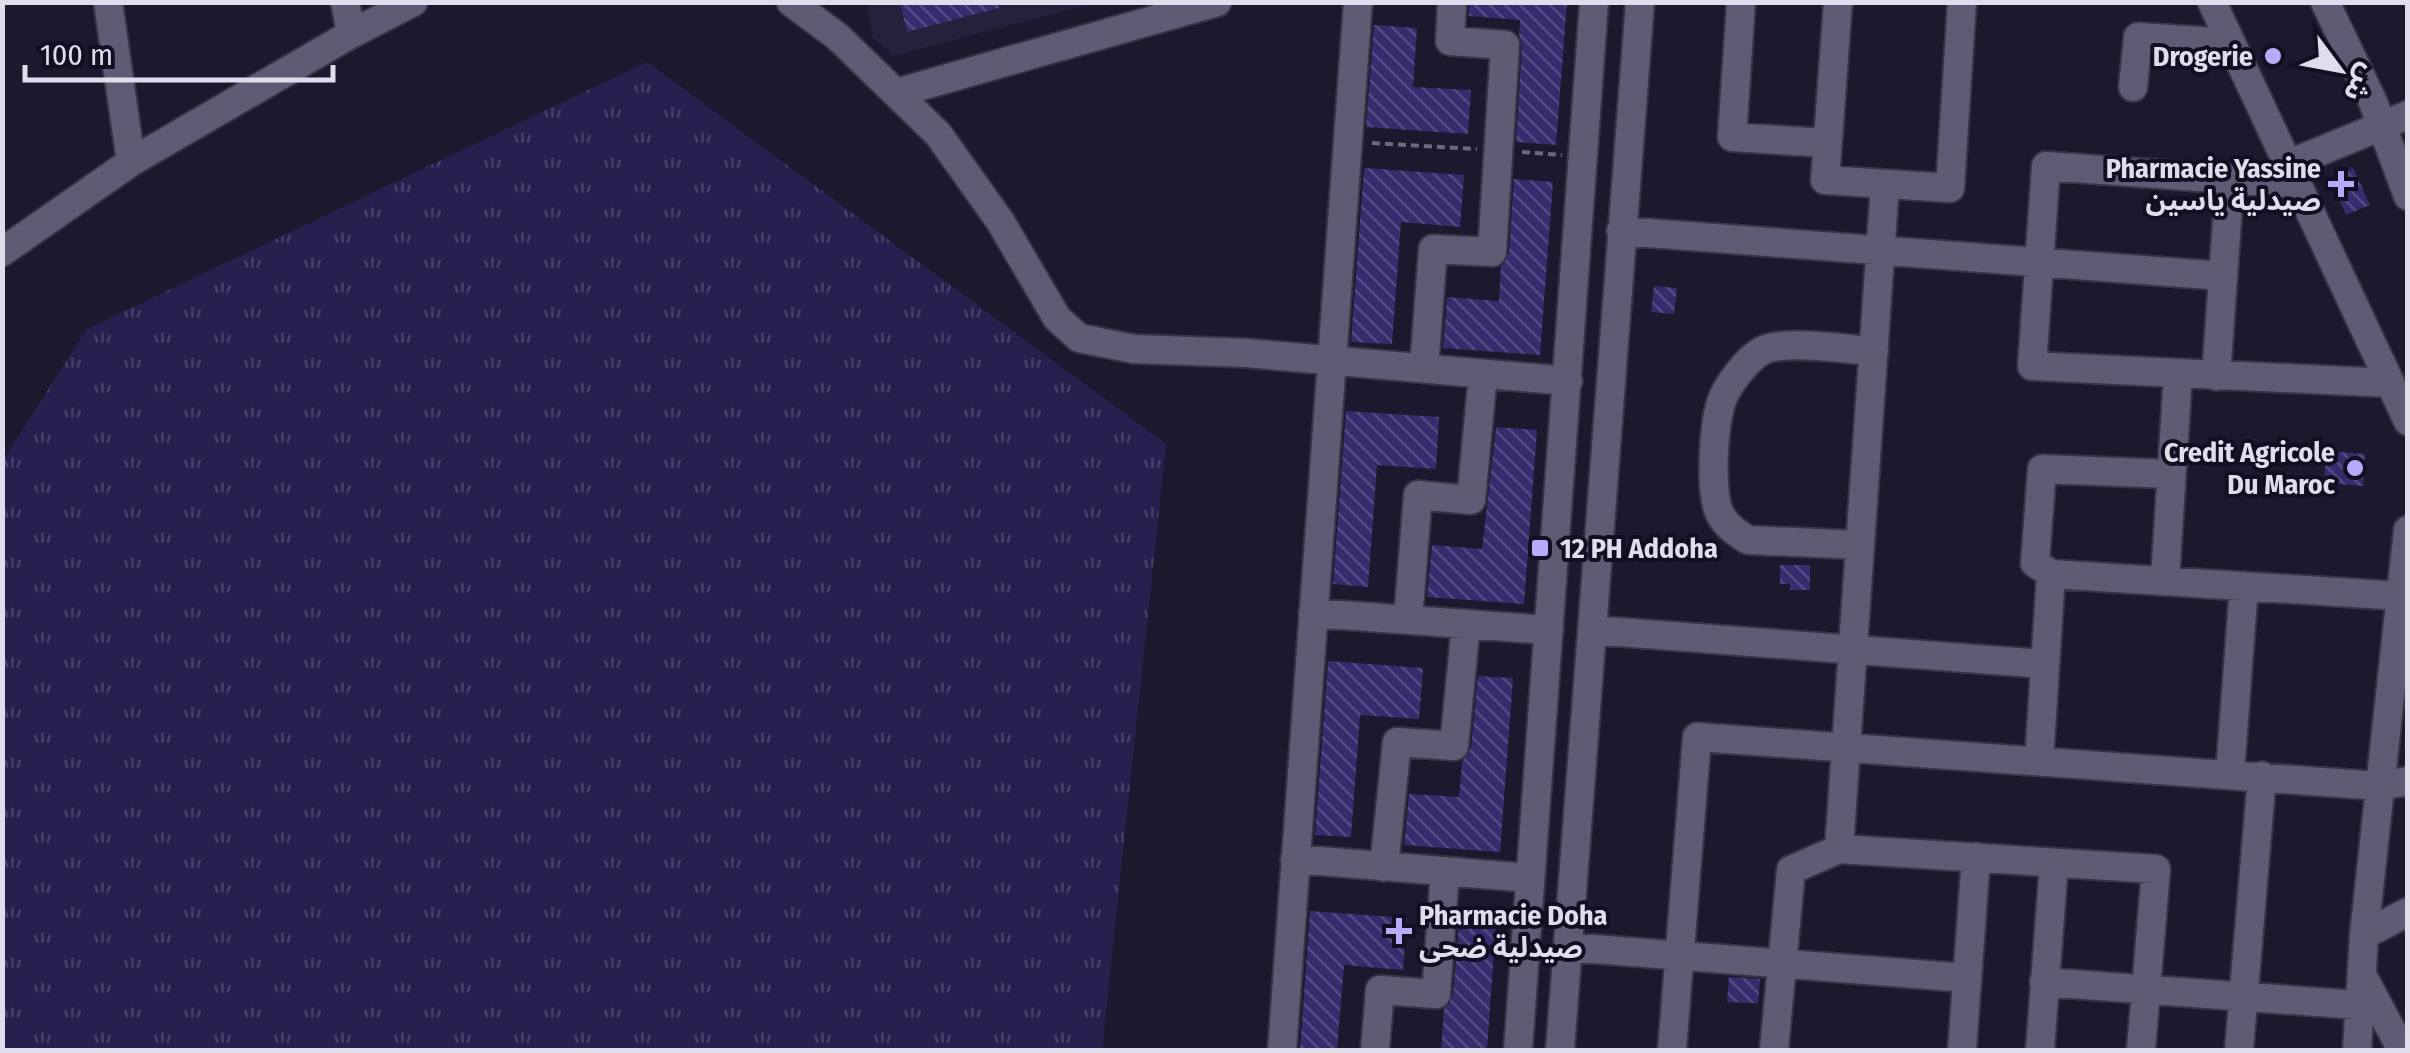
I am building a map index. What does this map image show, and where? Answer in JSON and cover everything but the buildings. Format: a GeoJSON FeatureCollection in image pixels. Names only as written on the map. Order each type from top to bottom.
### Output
{"type":"FeatureCollection","features":[{"type":"Feature","properties":{"kind":"street"},"geometry":{"type":"LineString","coordinates":[[108,2],[130,162]]}},
{"type":"Feature","properties":{"kind":"street"},"geometry":{"type":"LineString","coordinates":[[346,2],[351,34]]}},
{"type":"Feature","properties":{"kind":"street"},"geometry":{"type":"LineString","coordinates":[[2,252],[130,162],[413,2]]}},
{"type":"Feature","properties":{"kind":"street"},"geometry":{"type":"LineString","coordinates":[[791,2],[838,37],[938,134],[973,179],[1058,318],[1079,338],[1134,349],[1246,352],[1568,381]]}},
{"type":"Feature","properties":{"kind":"street"},"geometry":{"type":"LineString","coordinates":[[834,2],[838,37]]}},
{"type":"Feature","properties":{"kind":"street"},"geometry":{"type":"LineString","coordinates":[[896,93],[1217,2]]}},
{"type":"Feature","properties":{"kind":"street"},"geometry":{"type":"LineString","coordinates":[[1282,1050],[1358,2]]}},
{"type":"Feature","properties":{"kind":"street"},"geometry":{"type":"LineString","coordinates":[[1424,368],[1433,249],[1492,252],[1505,45],[1450,41],[1452,2]]}},
{"type":"Feature","properties":{"kind":"street"},"geometry":{"type":"LineString","coordinates":[[1518,1050],[1594,2]]}},
{"type":"Feature","properties":{"kind":"street"},"geometry":{"type":"LineString","coordinates":[[1560,1050],[1640,2]]}},
{"type":"Feature","properties":{"kind":"street"},"geometry":{"type":"LineString","coordinates":[[1838,2],[1824,180],[1950,188],[1962,2]]}},
{"type":"Feature","properties":{"kind":"street"},"geometry":{"type":"LineString","coordinates":[[2212,2],[2291,175],[2397,387],[2408,421]]}},
{"type":"Feature","properties":{"kind":"street"},"geometry":{"type":"LineString","coordinates":[[2326,2],[2395,120],[2408,196]]}},
{"type":"Feature","properties":{"kind":"street"},"geometry":{"type":"LineString","coordinates":[[1739,3],[1732,136],[1827,143]]}},
{"type":"Feature","properties":{"kind":"street"},"geometry":{"type":"LineString","coordinates":[[2133,87],[2138,36],[2231,43]]}},
{"type":"Feature","properties":{"kind":"street"},"geometry":{"type":"LineString","coordinates":[[2395,120],[2291,175],[2230,180],[2046,166],[2032,366],[2397,387]]}},
{"type":"Feature","properties":{"kind":"street"},"geometry":{"type":"LineString","coordinates":[[2216,376],[2230,180]]}},
{"type":"Feature","properties":{"kind":"street"},"geometry":{"type":"LineString","coordinates":[[1839,849],[1885,184]]}},
{"type":"Feature","properties":{"kind":"street"},"geometry":{"type":"LineString","coordinates":[[1620,231],[2223,276]]}},
{"type":"Feature","properties":{"kind":"street"},"geometry":{"type":"LineString","coordinates":[[1860,545],[1748,540],[1732,530],[1720,514],[1713,492],[1715,459],[1724,394],[1759,352],[1775,345],[1874,351]]}},
{"type":"Feature","properties":{"kind":"street"},"geometry":{"type":"LineString","coordinates":[[1408,619],[1418,495],[1472,500],[1483,374]]}},
{"type":"Feature","properties":{"kind":"street"},"geometry":{"type":"LineString","coordinates":[[2164,580],[2178,374]]}},
{"type":"Feature","properties":{"kind":"street"},"geometry":{"type":"LineString","coordinates":[[2172,474],[2042,470],[2035,563],[2051,574],[2402,591]]}},
{"type":"Feature","properties":{"kind":"street"},"geometry":{"type":"LineString","coordinates":[[2357,1047],[2379,786],[2400,671],[2408,530]]}},
{"type":"Feature","properties":{"kind":"street"},"geometry":{"type":"LineString","coordinates":[[2038,761],[2051,574]]}},
{"type":"Feature","properties":{"kind":"street"},"geometry":{"type":"LineString","coordinates":[[2230,773],[2244,586]]}},
{"type":"Feature","properties":{"kind":"street"},"geometry":{"type":"LineString","coordinates":[[1313,612],[1549,630]]}},
{"type":"Feature","properties":{"kind":"street"},"geometry":{"type":"LineString","coordinates":[[1384,867],[1396,742],[1454,746],[1466,624]]}},
{"type":"Feature","properties":{"kind":"street"},"geometry":{"type":"LineString","coordinates":[[1592,630],[2046,664]]}},
{"type":"Feature","properties":{"kind":"street"},"geometry":{"type":"LineString","coordinates":[[1672,1050],[1697,737],[2379,786],[2408,781]]}},
{"type":"Feature","properties":{"kind":"street"},"geometry":{"type":"LineString","coordinates":[[2239,1050],[2262,776]]}},
{"type":"Feature","properties":{"kind":"street"},"geometry":{"type":"LineString","coordinates":[[1774,1050],[1791,870],[1839,849],[2156,868],[2141,1050]]}},
{"type":"Feature","properties":{"kind":"street"},"geometry":{"type":"LineString","coordinates":[[1962,1050],[1976,857]]}},
{"type":"Feature","properties":{"kind":"street"},"geometry":{"type":"LineString","coordinates":[[1295,859],[1529,878]]}},
{"type":"Feature","properties":{"kind":"street"},"geometry":{"type":"LineString","coordinates":[[2040,1050],[2054,862]]}},
{"type":"Feature","properties":{"kind":"street"},"geometry":{"type":"LineString","coordinates":[[1375,1050],[1380,990],[1436,994],[1445,871]]}},
{"type":"Feature","properties":{"kind":"street"},"geometry":{"type":"LineString","coordinates":[[2364,935],[2406,917]]}},
{"type":"Feature","properties":{"kind":"street"},"geometry":{"type":"LineString","coordinates":[[1568,947],[1967,978]]}},
{"type":"Feature","properties":{"kind":"street"},"geometry":{"type":"LineString","coordinates":[[2361,974],[2398,1019],[2402,1050]]}},
{"type":"Feature","properties":{"kind":"street"},"geometry":{"type":"LineString","coordinates":[[2044,982],[2358,1005]]}},
{"type":"Feature","properties":{"kind":"street"},"geometry":{"type":"LineString","coordinates":[[2357,1047],[2398,1019]]}},
{"type":"Feature","properties":{"kind":"path"},"geometry":{"type":"LineString","coordinates":[[1347,141],[1584,156]]}},
{"type":"Feature","properties":{"kind":"shaded area"},"geometry":{"type":"Polygon","coordinates":[[[867,3],[1096,3],[893,56],[872,37],[867,3]]]}},
{"type":"Feature","properties":{"kind":"green space"},"geometry":{"type":"Polygon","coordinates":[[[647,62],[1166,444],[1102,1050],[3,1050],[3,460],[87,329],[647,62]]]}},
{"type":"Feature","properties":{"kind":"place","name":"Drogerie"},"geometry":{"type":"Point","coordinates":[2273,56]}},
{"type":"Feature","properties":{"kind":"place","name":"Pharmacie Yassine صيدلية ياسين"},"geometry":{"type":"Point","coordinates":[2341,184]}},
{"type":"Feature","properties":{"kind":"place","name":"Credit Agricole Du Maroc"},"geometry":{"type":"Point","coordinates":[2355,468]}},
{"type":"Feature","properties":{"kind":"place","name":"12 PH Addoha"},"geometry":{"type":"Point","coordinates":[1540,548]}},
{"type":"Feature","properties":{"kind":"place","name":"Pharmacie Doha صيدلية ضحى"},"geometry":{"type":"Point","coordinates":[1399,931]}}]}
